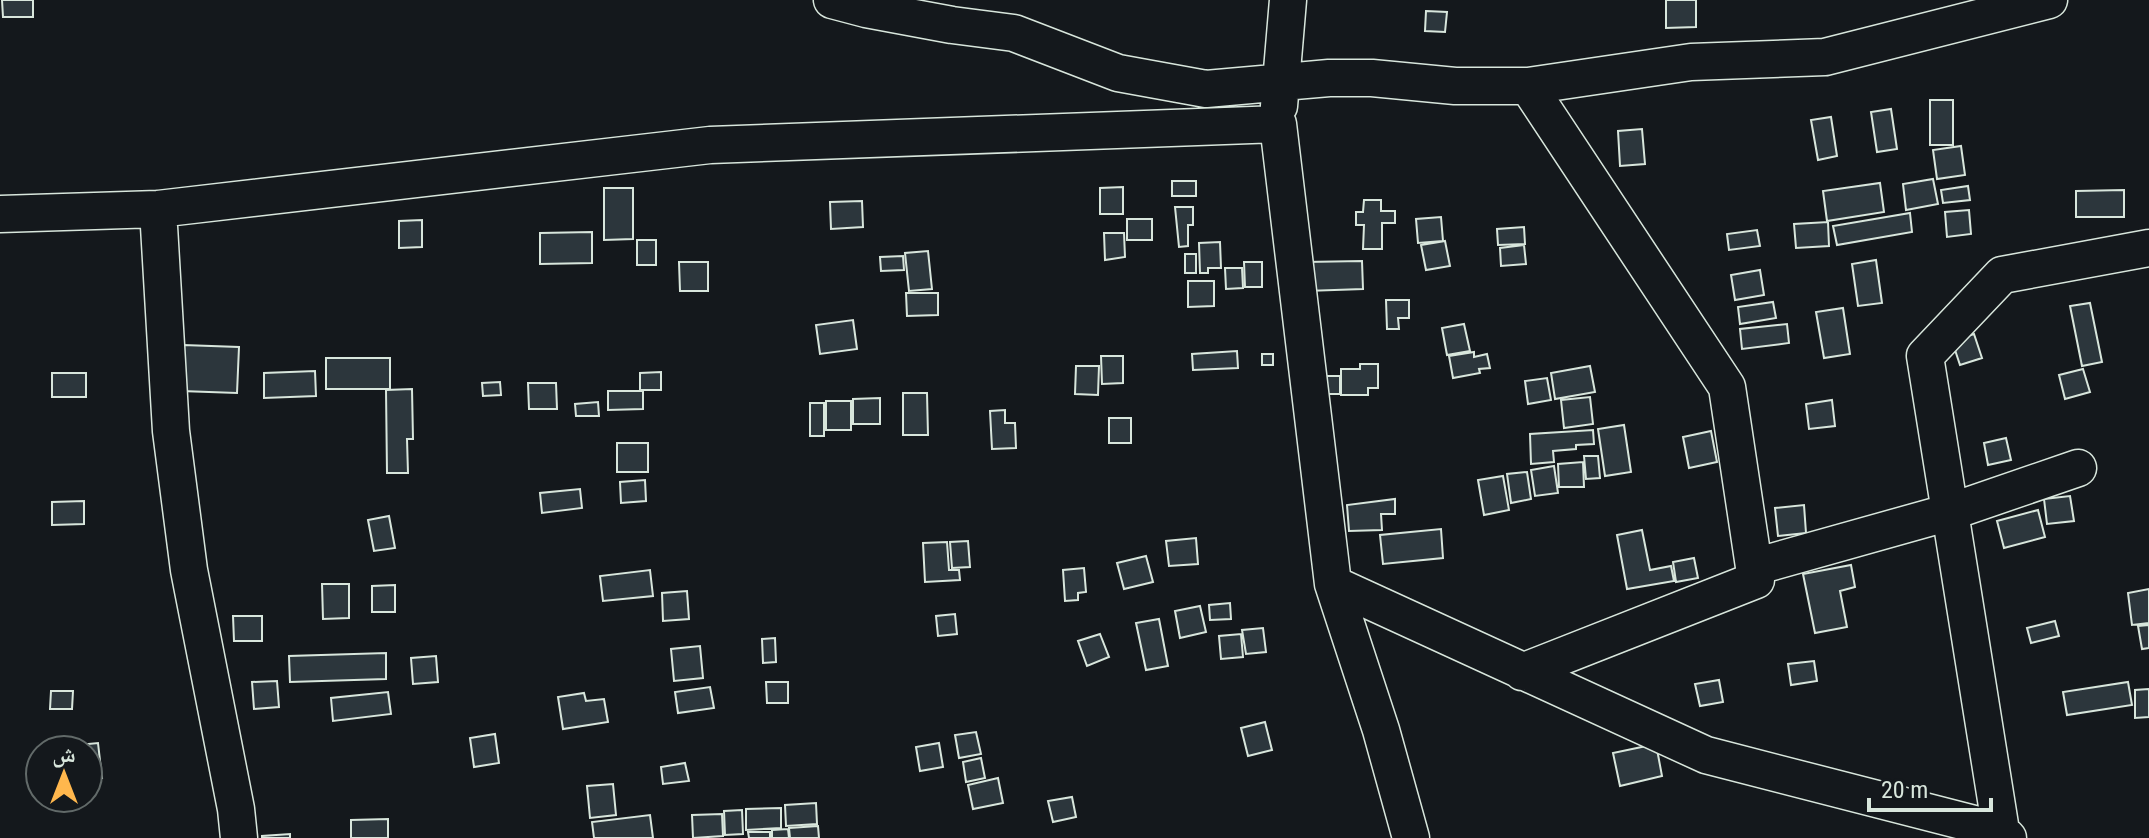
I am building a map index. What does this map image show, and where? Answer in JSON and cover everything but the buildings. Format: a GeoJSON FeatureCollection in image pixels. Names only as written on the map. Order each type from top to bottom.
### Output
{"type":"FeatureCollection","features":[{"type":"Feature","properties":{"kind":"street"},"geometry":{"type":"LineString","coordinates":[[832,0],[866,9],[1014,33],[1118,73],[1206,89],[1329,78],[1372,78],[1455,86],[1528,86],[1691,62],[1825,57],[2049,0]]}},
{"type":"Feature","properties":{"kind":"street"},"geometry":{"type":"LineString","coordinates":[[1288,0],[1278,124],[1333,584],[1381,730],[1411,838]]}},
{"type":"Feature","properties":{"kind":"street"},"geometry":{"type":"LineString","coordinates":[[1522,672],[1756,580],[1727,387],[1528,86]]}},
{"type":"Feature","properties":{"kind":"street"},"geometry":{"type":"LineString","coordinates":[[0,214],[158,209],[710,145],[1278,124]]}},
{"type":"Feature","properties":{"kind":"street"},"geometry":{"type":"LineString","coordinates":[[158,209],[171,431],[189,570],[239,838]]}},
{"type":"Feature","properties":{"kind":"street"},"geometry":{"type":"LineString","coordinates":[[1333,584],[1706,755],[2005,834],[1925,356],[2002,275],[2149,248]]}},
{"type":"Feature","properties":{"kind":"street"},"geometry":{"type":"LineString","coordinates":[[1754,567],[1950,512],[2078,468]]}}]}
